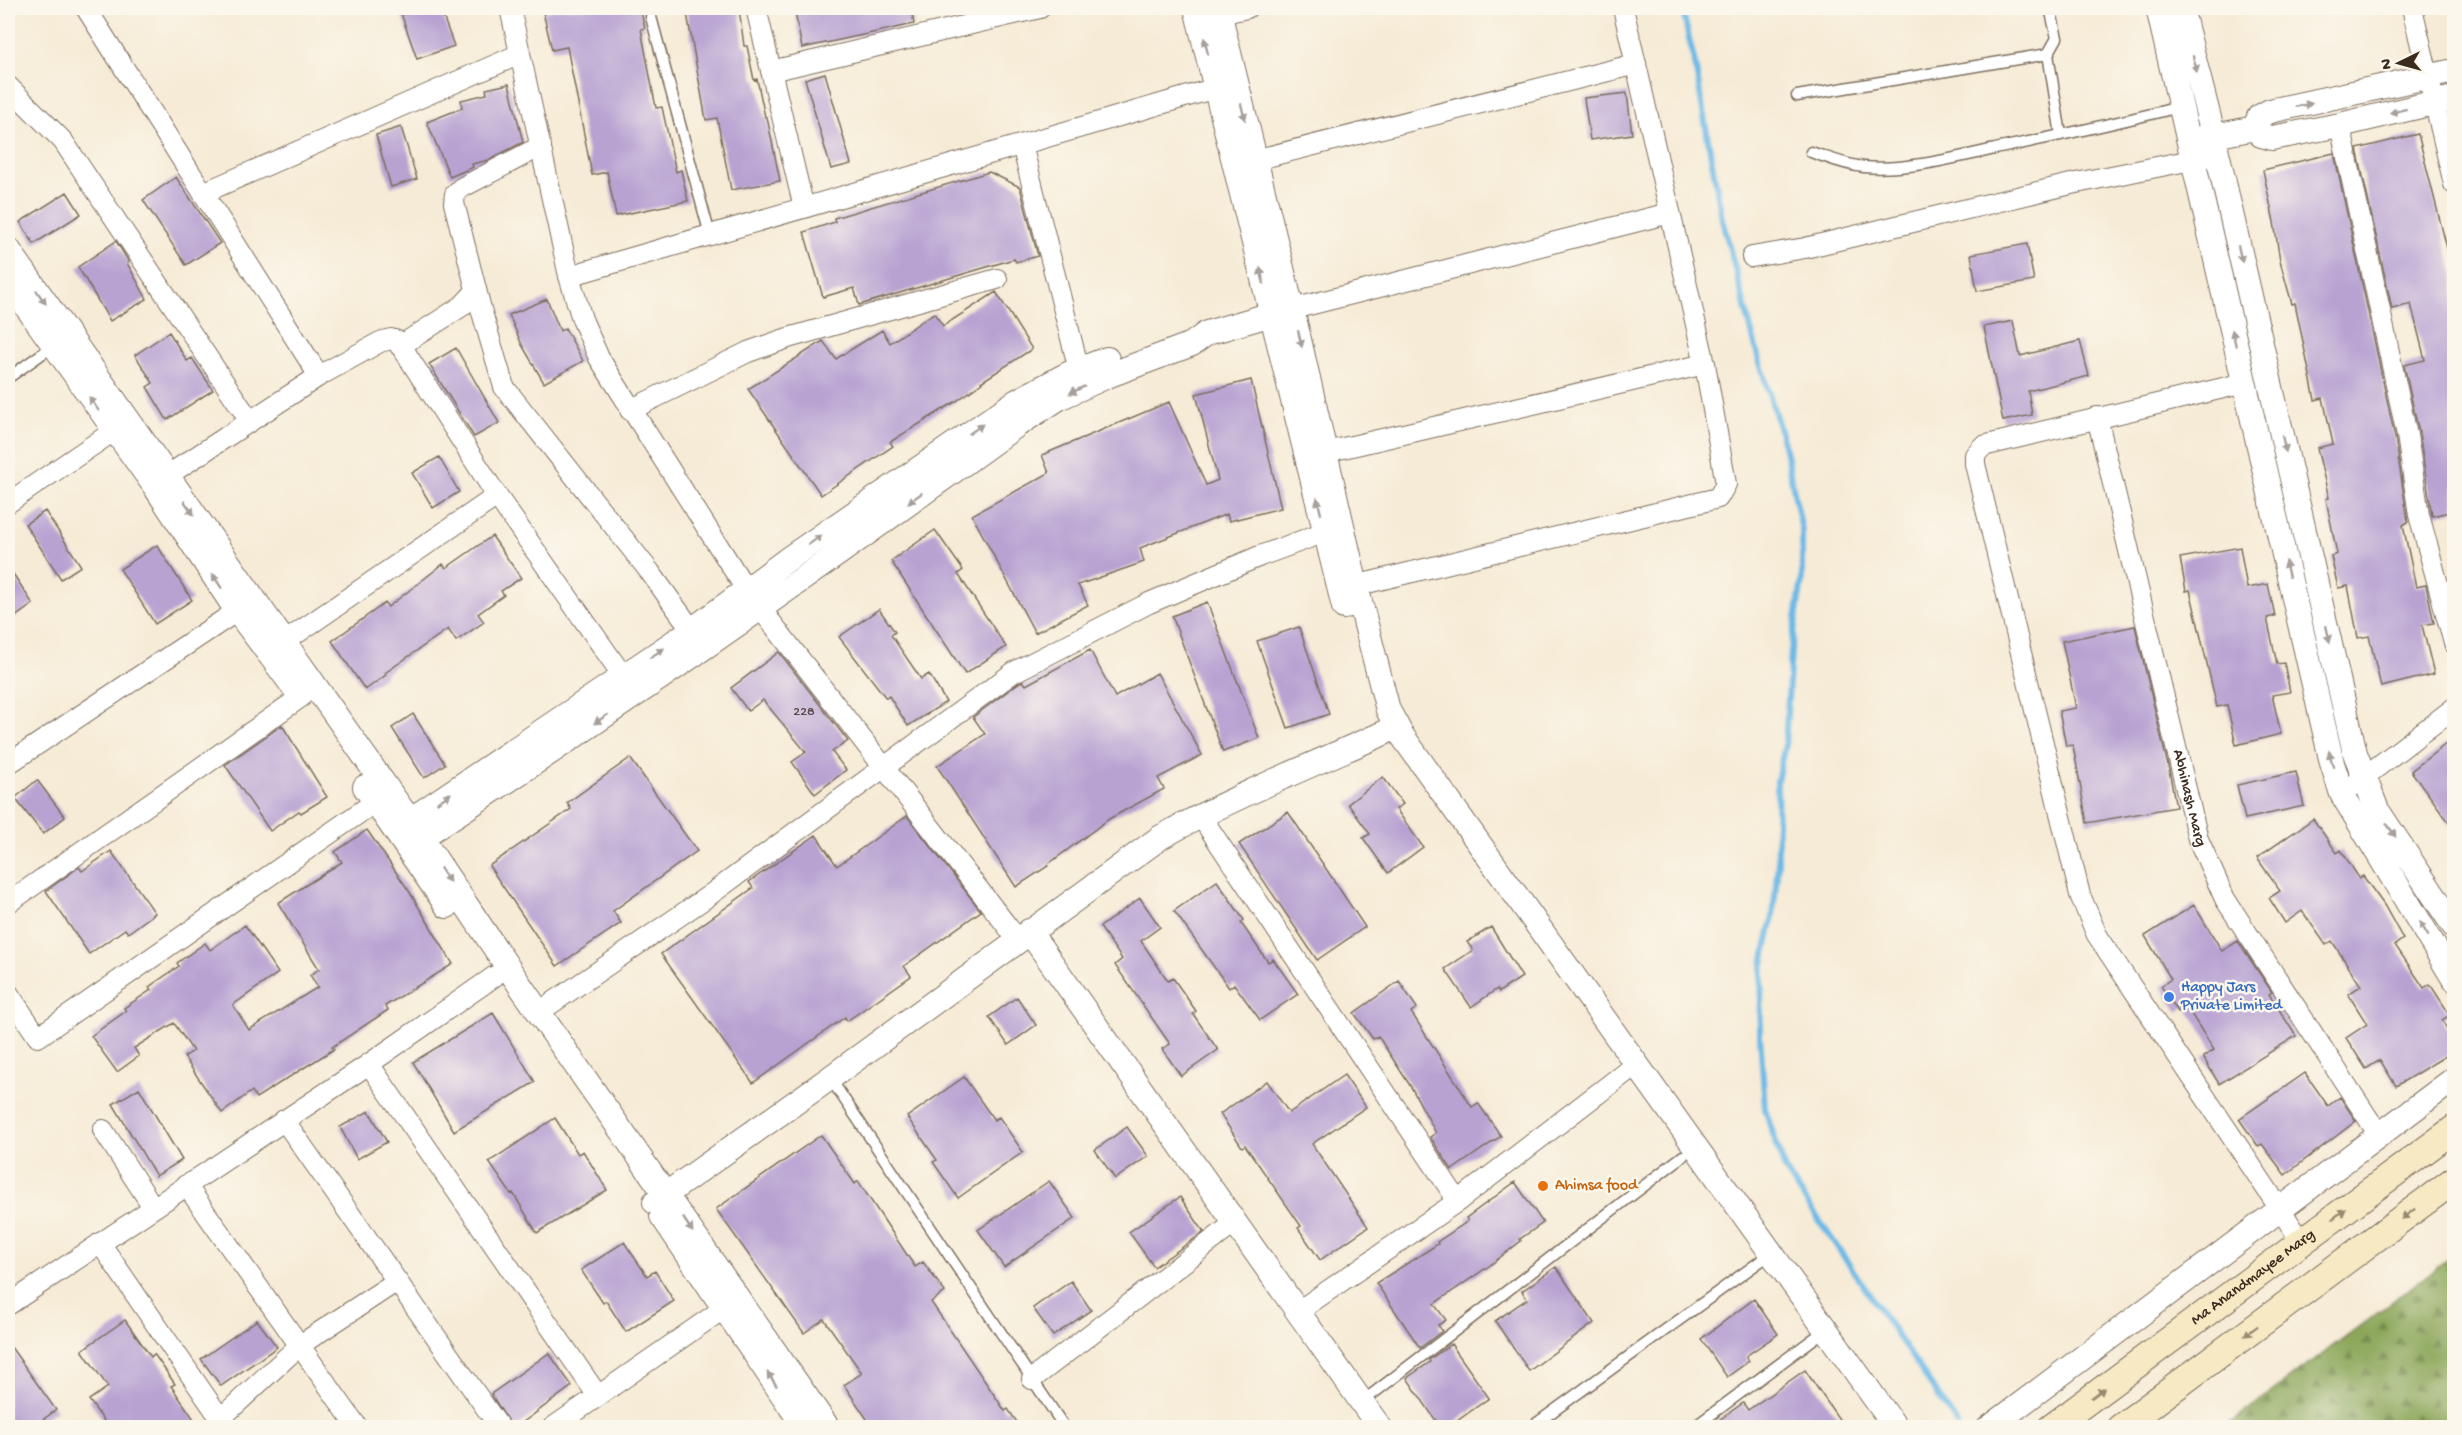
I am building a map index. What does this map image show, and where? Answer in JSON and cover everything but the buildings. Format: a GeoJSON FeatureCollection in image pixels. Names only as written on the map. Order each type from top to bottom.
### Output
{"type":"FeatureCollection","features":[{"type":"Feature","properties":{"kind":"main road","name":"Ma Anandmayee Marg"},"geometry":{"type":"LineString","coordinates":[[2051,1428],[2454,1129]]}},
{"type":"Feature","properties":{"kind":"main road"},"geometry":{"type":"LineString","coordinates":[[2120,1428],[2454,1180]]}},
{"type":"Feature","properties":{"kind":"street"},"geometry":{"type":"LineString","coordinates":[[86,8],[319,376]]}},
{"type":"Feature","properties":{"kind":"street"},"geometry":{"type":"LineString","coordinates":[[510,8],[569,276],[582,319],[599,358],[630,410],[754,599],[885,768],[1024,935],[1236,1222],[1380,1428]]}},
{"type":"Feature","properties":{"kind":"street"},"geometry":{"type":"LineString","coordinates":[[756,8],[804,208]]}},
{"type":"Feature","properties":{"kind":"street"},"geometry":{"type":"LineString","coordinates":[[771,71],[1040,8]]}},
{"type":"Feature","properties":{"kind":"street"},"geometry":{"type":"LineString","coordinates":[[1208,12],[1247,8]]}},
{"type":"Feature","properties":{"kind":"street"},"geometry":{"type":"LineString","coordinates":[[1348,588],[1718,498],[1726,484],[1705,364],[1623,8]]}},
{"type":"Feature","properties":{"kind":"street"},"geometry":{"type":"LineString","coordinates":[[2158,8],[2193,103]]}},
{"type":"Feature","properties":{"kind":"street"},"geometry":{"type":"LineString","coordinates":[[2181,8],[2193,103],[2203,148],[2353,744],[2378,810],[2454,926]]}},
{"type":"Feature","properties":{"kind":"street"},"geometry":{"type":"LineString","coordinates":[[2412,8],[2429,77],[2445,100],[2454,184]]}},
{"type":"Feature","properties":{"kind":"street"},"geometry":{"type":"LineString","coordinates":[[1208,12],[1216,88],[1245,162]]}},
{"type":"Feature","properties":{"kind":"street"},"geometry":{"type":"LineString","coordinates":[[1208,12],[1282,311],[1376,716],[1384,733],[1626,1072],[1683,1156],[1762,1260],[1876,1428]]}},
{"type":"Feature","properties":{"kind":"street"},"geometry":{"type":"LineString","coordinates":[[203,193],[520,54]]}},
{"type":"Feature","properties":{"kind":"street"},"geometry":{"type":"LineString","coordinates":[[1245,162],[1636,64]]}},
{"type":"Feature","properties":{"kind":"street"},"geometry":{"type":"LineString","coordinates":[[1752,257],[1805,248],[2071,184],[2203,148],[2255,128],[2259,117],[2270,111],[2454,71]]}},
{"type":"Feature","properties":{"kind":"street"},"geometry":{"type":"LineString","coordinates":[[8,86],[63,141],[250,421]]}},
{"type":"Feature","properties":{"kind":"street"},"geometry":{"type":"LineString","coordinates":[[569,276],[1216,88]]}},
{"type":"Feature","properties":{"kind":"street"},"geometry":{"type":"LineString","coordinates":[[2255,128],[2261,135],[2272,138],[2340,125],[2445,100]]}},
{"type":"Feature","properties":{"kind":"street"},"geometry":{"type":"LineString","coordinates":[[2340,125],[2407,435],[2419,515],[2454,643]]}},
{"type":"Feature","properties":{"kind":"street"},"geometry":{"type":"LineString","coordinates":[[1022,145],[1079,370]]}},
{"type":"Feature","properties":{"kind":"street"},"geometry":{"type":"LineString","coordinates":[[541,146],[461,188],[455,194],[454,203],[476,291],[504,387],[650,572],[692,630]]}},
{"type":"Feature","properties":{"kind":"street"},"geometry":{"type":"LineString","coordinates":[[2203,148],[2244,383],[2332,763],[2342,794],[2454,979]]}},
{"type":"Feature","properties":{"kind":"street"},"geometry":{"type":"LineString","coordinates":[[408,834],[597,721],[754,599],[1059,398],[1107,376],[1192,344],[1207,333],[1282,311],[1670,213]]}},
{"type":"Feature","properties":{"kind":"street"},"geometry":{"type":"LineString","coordinates":[[8,249],[121,426],[275,648],[539,1012],[660,1198],[818,1426]]}},
{"type":"Feature","properties":{"kind":"street"},"geometry":{"type":"LineString","coordinates":[[630,410],[748,352],[997,279]]}},
{"type":"Feature","properties":{"kind":"street"},"geometry":{"type":"LineString","coordinates":[[8,281],[53,346],[121,426]]}},
{"type":"Feature","properties":{"kind":"street"},"geometry":{"type":"LineString","coordinates":[[400,346],[462,306],[476,291]]}},
{"type":"Feature","properties":{"kind":"street"},"geometry":{"type":"LineString","coordinates":[[408,834],[623,676],[692,630],[754,599],[788,559],[1017,401],[1079,370],[1183,332],[1196,330],[1207,333]]}},
{"type":"Feature","properties":{"kind":"street"},"geometry":{"type":"LineString","coordinates":[[160,481],[319,376],[380,342],[390,339],[398,341],[497,496],[623,676]]}},
{"type":"Feature","properties":{"kind":"street"},"geometry":{"type":"LineString","coordinates":[[1316,454],[1705,364]]}},
{"type":"Feature","properties":{"kind":"street"},"geometry":{"type":"LineString","coordinates":[[2244,383],[1983,446],[1976,455],[1975,464],[2080,895],[2088,918],[2097,935],[2302,1242]]}},
{"type":"Feature","properties":{"kind":"street","name":"Abhinash Marg"},"geometry":{"type":"LineString","coordinates":[[2097,417],[2198,839],[2225,899],[2379,1135]]}},
{"type":"Feature","properties":{"kind":"street"},"geometry":{"type":"LineString","coordinates":[[8,502],[121,426]]}},
{"type":"Feature","properties":{"kind":"street"},"geometry":{"type":"LineString","coordinates":[[1316,454],[1325,532],[1348,588],[1388,710],[1401,735],[1896,1428]]}},
{"type":"Feature","properties":{"kind":"street"},"geometry":{"type":"LineString","coordinates":[[160,481],[237,611],[275,648],[301,697],[375,802],[408,834],[495,976],[660,1198],[723,1309],[818,1426]]}},
{"type":"Feature","properties":{"kind":"street"},"geometry":{"type":"LineString","coordinates":[[275,648],[497,496]]}},
{"type":"Feature","properties":{"kind":"street"},"geometry":{"type":"LineString","coordinates":[[539,1012],[707,897],[1014,672],[1149,603],[1260,556],[1325,532]]}},
{"type":"Feature","properties":{"kind":"street"},"geometry":{"type":"LineString","coordinates":[[8,764],[237,611]]}},
{"type":"Feature","properties":{"kind":"street"},"geometry":{"type":"LineString","coordinates":[[8,903],[301,697]]}},
{"type":"Feature","properties":{"kind":"street"},"geometry":{"type":"LineString","coordinates":[[2342,794],[2454,708]]}},
{"type":"Feature","properties":{"kind":"street"},"geometry":{"type":"LineString","coordinates":[[660,1198],[830,1078],[1161,837],[1200,815],[1384,733]]}},
{"type":"Feature","properties":{"kind":"street"},"geometry":{"type":"LineString","coordinates":[[8,993],[38,1037],[375,802]]}},
{"type":"Feature","properties":{"kind":"street"},"geometry":{"type":"LineString","coordinates":[[1200,815],[1458,1201]]}},
{"type":"Feature","properties":{"kind":"street"},"geometry":{"type":"LineString","coordinates":[[8,1305],[369,1064],[495,976]]}},
{"type":"Feature","properties":{"kind":"street"},"geometry":{"type":"LineString","coordinates":[[369,1064],[598,1396]]}},
{"type":"Feature","properties":{"kind":"street"},"geometry":{"type":"LineString","coordinates":[[1297,1312],[1458,1201],[1626,1072]]}},
{"type":"Feature","properties":{"kind":"street"},"geometry":{"type":"LineString","coordinates":[[1989,1428],[2454,1079]]}},
{"type":"Feature","properties":{"kind":"street"},"geometry":{"type":"LineString","coordinates":[[284,1120],[500,1428]]}},
{"type":"Feature","properties":{"kind":"street"},"geometry":{"type":"LineString","coordinates":[[103,1130],[153,1207]]}},
{"type":"Feature","properties":{"kind":"street"},"geometry":{"type":"LineString","coordinates":[[186,1185],[358,1428]]}},
{"type":"Feature","properties":{"kind":"street"},"geometry":{"type":"LineString","coordinates":[[1032,1379],[1236,1222]]}},
{"type":"Feature","properties":{"kind":"street"},"geometry":{"type":"LineString","coordinates":[[100,1243],[224,1423],[300,1345],[397,1281]]}},
{"type":"Feature","properties":{"kind":"street"},"geometry":{"type":"LineString","coordinates":[[552,1428],[723,1309]]}},
{"type":"Feature","properties":{"kind":"lane"},"geometry":{"type":"LineString","coordinates":[[2050,8],[2057,38],[2048,54],[2061,135]]}},
{"type":"Feature","properties":{"kind":"lane"},"geometry":{"type":"LineString","coordinates":[[651,17],[710,236]]}},
{"type":"Feature","properties":{"kind":"lane"},"geometry":{"type":"LineString","coordinates":[[1797,96],[2048,54]]}},
{"type":"Feature","properties":{"kind":"lane"},"geometry":{"type":"LineString","coordinates":[[1811,152],[1846,165],[1867,168],[1944,160],[2193,103]]}},
{"type":"Feature","properties":{"kind":"lane"},"geometry":{"type":"LineString","coordinates":[[8,378],[53,346]]}},
{"type":"Feature","properties":{"kind":"lane"},"geometry":{"type":"LineString","coordinates":[[830,1078],[1065,1428]]}},
{"type":"Feature","properties":{"kind":"lane"},"geometry":{"type":"LineString","coordinates":[[1362,1402],[1683,1156]]}},
{"type":"Feature","properties":{"kind":"lane"},"geometry":{"type":"LineString","coordinates":[[1530,1428],[1762,1260]]}},
{"type":"Feature","properties":{"kind":"lane"},"geometry":{"type":"LineString","coordinates":[[1693,1428],[1816,1337]]}},
{"type":"Feature","properties":{"kind":"green space"},"geometry":{"type":"Polygon","coordinates":[[[2454,1255],[2454,1427],[2225,1427],[2454,1255]]]}},
{"type":"Feature","properties":{"kind":"waterway"},"geometry":{"type":"LineString","coordinates":[[1682,8],[1695,64],[1722,219],[1784,444],[1802,531],[1802,580],[1791,651],[1785,745],[1777,781],[1778,862],[1773,917],[1762,968],[1760,1035],[1765,1109],[1785,1170],[1958,1425]]}},
{"type":"Feature","properties":{"kind":"place","name":"Happy Jars Private Limited"},"geometry":{"type":"Point","coordinates":[2169,997]}},
{"type":"Feature","properties":{"kind":"place","name":"Ahimsa food"},"geometry":{"type":"Point","coordinates":[1543,1186]}}]}
